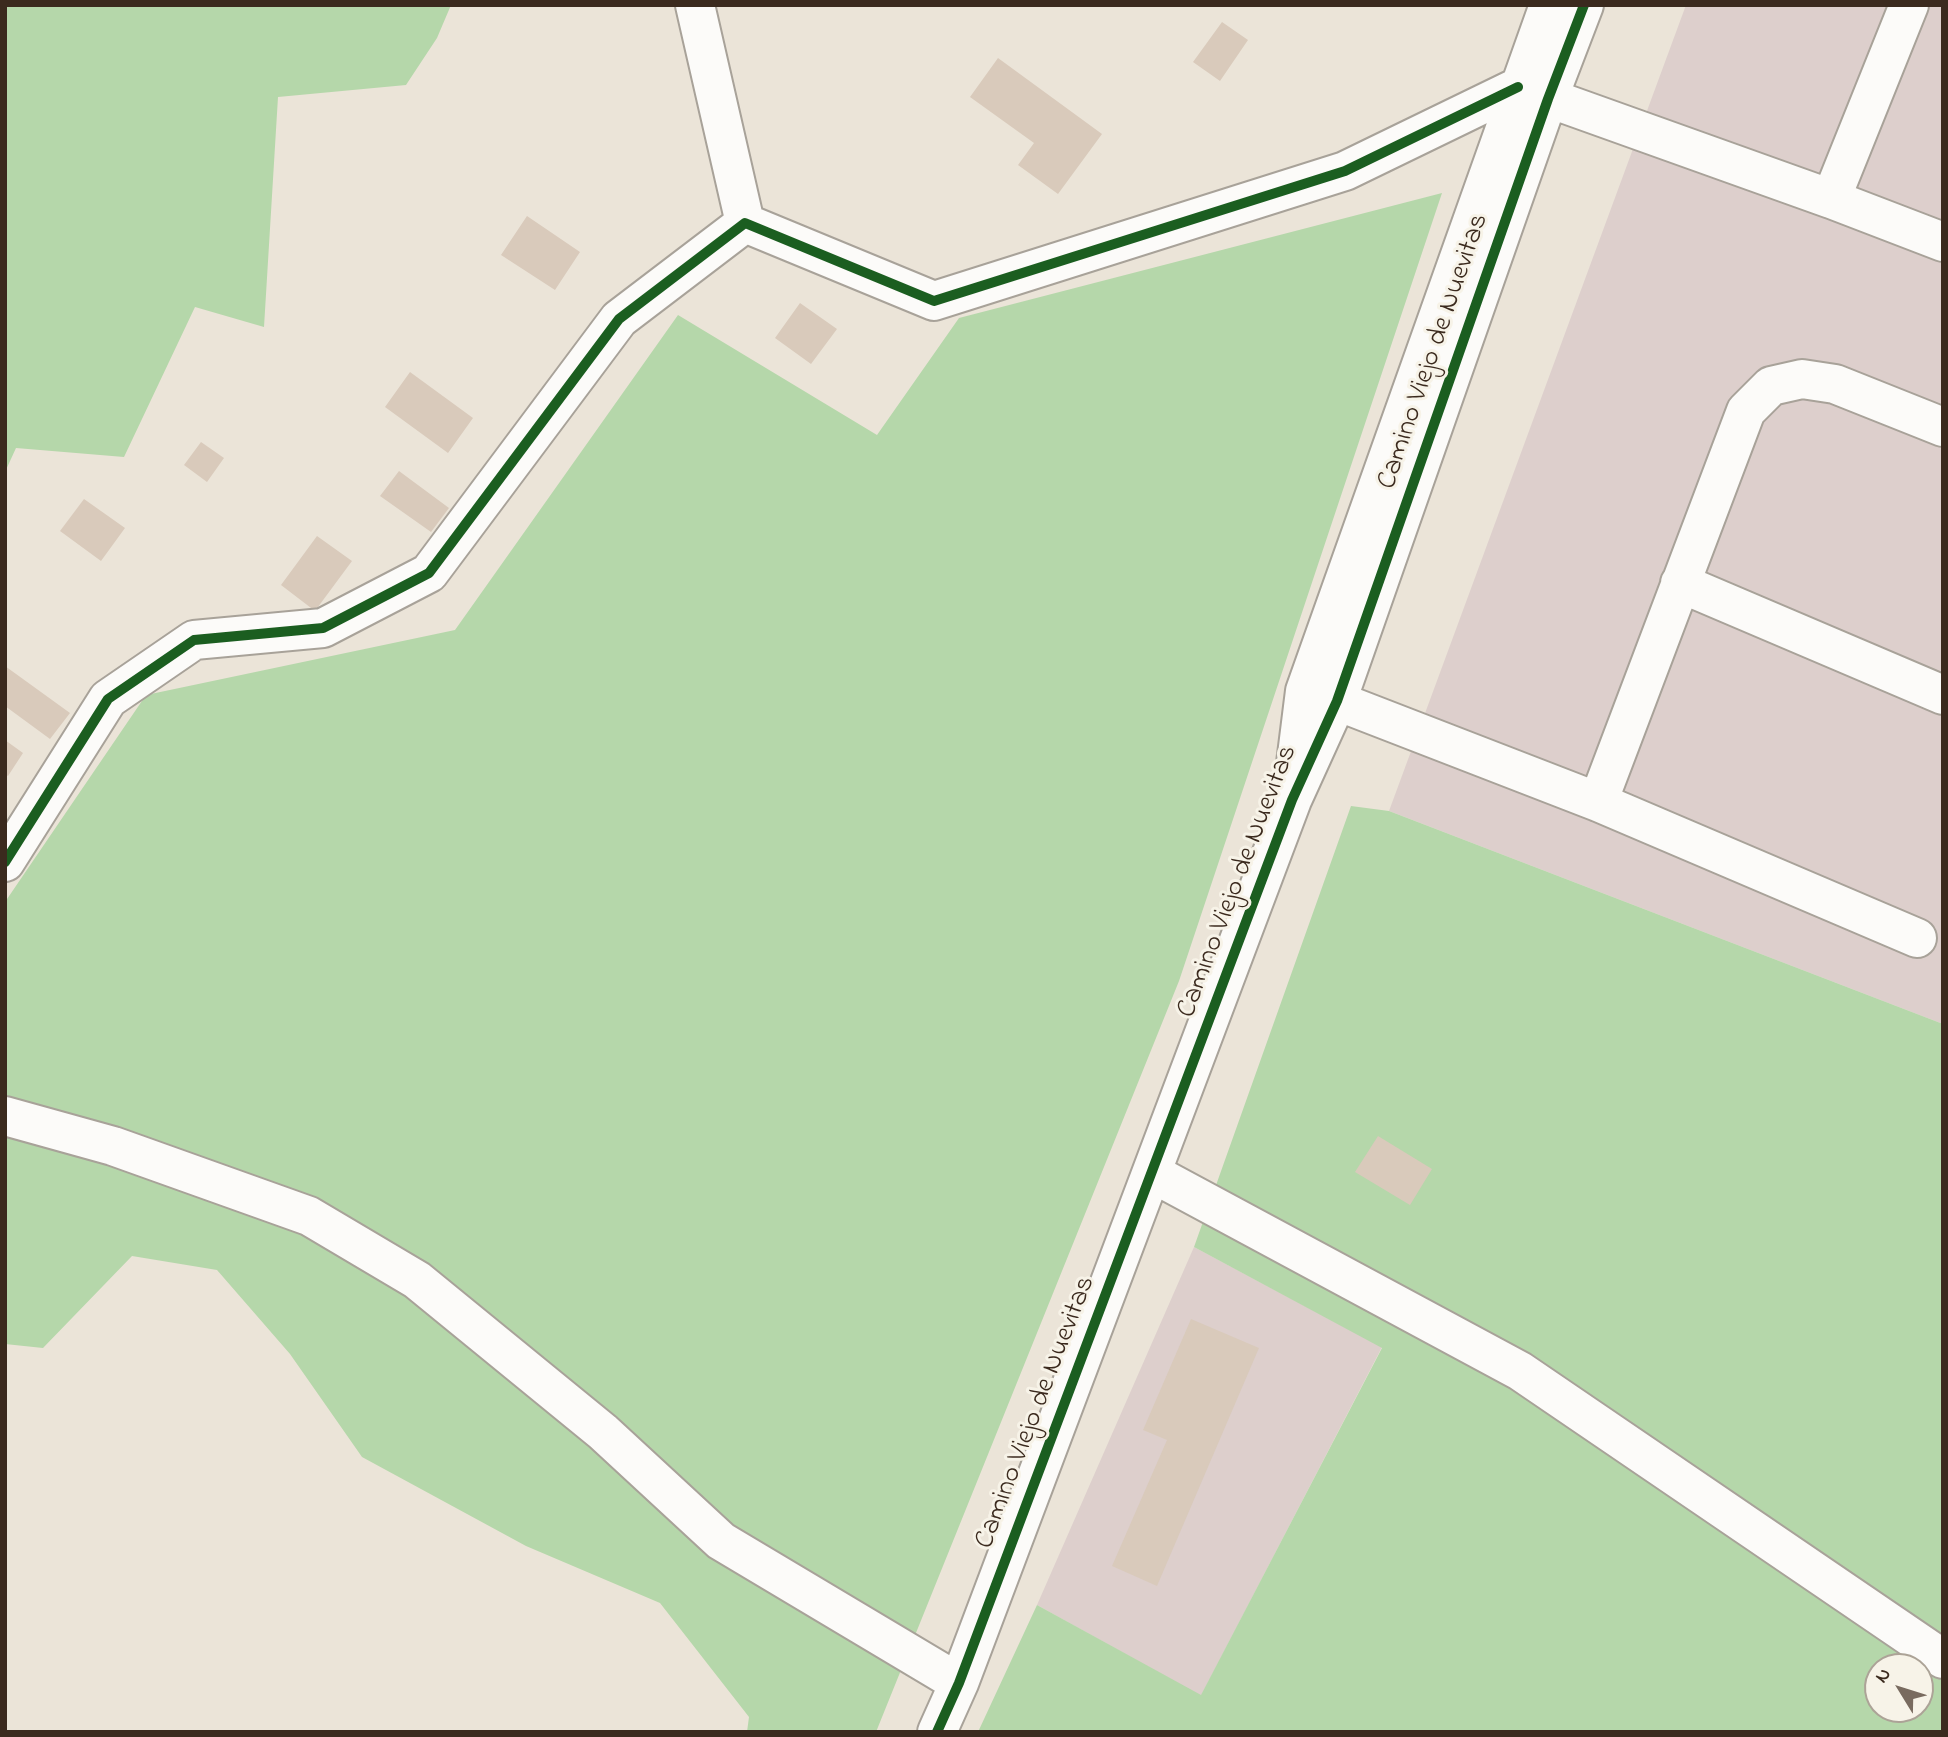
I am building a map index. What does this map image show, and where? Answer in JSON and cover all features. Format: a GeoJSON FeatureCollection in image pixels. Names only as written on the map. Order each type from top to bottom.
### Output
{"type":"FeatureCollection","features":[{"type":"Feature","properties":{"kind":"street"},"geometry":{"type":"LineString","coordinates":[[695,5],[745,223]]}},
{"type":"Feature","properties":{"kind":"street","name":"Camino Viejo de Nuevitas"},"geometry":{"type":"LineString","coordinates":[[937,1732],[960,1683],[1292,800],[1321,696],[1533,93],[1549,5]]}},
{"type":"Feature","properties":{"kind":"street","name":"Camino Viejo de Nuevitas"},"geometry":{"type":"LineString","coordinates":[[1533,93],[1584,5]]}},
{"type":"Feature","properties":{"kind":"street"},"geometry":{"type":"LineString","coordinates":[[1831,200],[1909,5]]}},
{"type":"Feature","properties":{"kind":"street"},"geometry":{"type":"LineString","coordinates":[[745,223],[934,301],[1345,171],[1533,93],[1943,242]]}},
{"type":"Feature","properties":{"kind":"street"},"geometry":{"type":"LineString","coordinates":[[5,862],[108,699],[194,640],[323,628],[429,573],[619,318],[745,223]]}},
{"type":"Feature","properties":{"kind":"street"},"geometry":{"type":"LineString","coordinates":[[1598,802],[1746,411],[1771,386],[1802,379],[1835,384],[1943,427]]}},
{"type":"Feature","properties":{"kind":"street"},"geometry":{"type":"LineString","coordinates":[[1680,583],[1943,695]]}},
{"type":"Feature","properties":{"kind":"street"},"geometry":{"type":"LineString","coordinates":[[1321,696],[1598,802],[1917,938]]}},
{"type":"Feature","properties":{"kind":"street"},"geometry":{"type":"LineString","coordinates":[[5,1116],[113,1146],[309,1216],[417,1280],[603,1432],[721,1541],[960,1683]]}},
{"type":"Feature","properties":{"kind":"street"},"geometry":{"type":"LineString","coordinates":[[1152,1174],[1520,1371],[1943,1658]]}},
{"type":"Feature","properties":{"kind":"shaded area"},"geometry":{"type":"Polygon","coordinates":[[[1686,5],[1943,5],[1943,1024],[1389,811],[1686,5]]]}},
{"type":"Feature","properties":{"kind":"shaded area"},"geometry":{"type":"Polygon","coordinates":[[[1194,1247],[1382,1347],[1201,1696],[1037,1605],[1194,1247]]]}},
{"type":"Feature","properties":{"kind":"green space"},"geometry":{"type":"Polygon","coordinates":[[[5,5],[451,5],[437,38],[406,85],[278,97],[264,327],[195,307],[124,457],[16,448],[5,472],[5,5]]]}},
{"type":"Feature","properties":{"kind":"green space"},"geometry":{"type":"Polygon","coordinates":[[[1442,193],[1179,981],[876,1732],[747,1732],[749,1717],[660,1603],[526,1546],[362,1457],[290,1354],[217,1270],[132,1256],[43,1348],[5,1344],[5,902],[146,695],[455,630],[678,315],[877,435],[959,318],[1442,193]]]}},
{"type":"Feature","properties":{"kind":"green space"},"geometry":{"type":"Polygon","coordinates":[[[1351,806],[1389,811],[1943,1024],[1943,1732],[978,1732],[1037,1605],[1201,1695],[1382,1348],[1194,1247],[1351,806]]]}},
{"type":"Feature","properties":{"kind":"building"},"geometry":{"type":"Polygon","coordinates":[[[1222,22],[1248,40],[1220,81],[1193,62],[1222,22]]]}},
{"type":"Feature","properties":{"kind":"building"},"geometry":{"type":"Polygon","coordinates":[[[998,58],[1102,134],[1058,194],[1018,165],[1034,143],[970,97],[998,58]]]}},
{"type":"Feature","properties":{"kind":"building"},"geometry":{"type":"Polygon","coordinates":[[[527,216],[580,252],[555,290],[501,255],[527,216]]]}},
{"type":"Feature","properties":{"kind":"building"},"geometry":{"type":"Polygon","coordinates":[[[800,303],[837,329],[811,364],[775,338],[800,303]]]}},
{"type":"Feature","properties":{"kind":"building"},"geometry":{"type":"Polygon","coordinates":[[[410,372],[473,418],[448,453],[385,407],[410,372]]]}},
{"type":"Feature","properties":{"kind":"building"},"geometry":{"type":"Polygon","coordinates":[[[201,442],[224,458],[207,482],[184,465],[201,442]]]}},
{"type":"Feature","properties":{"kind":"building"},"geometry":{"type":"Polygon","coordinates":[[[399,471],[449,508],[431,532],[380,496],[399,471]]]}},
{"type":"Feature","properties":{"kind":"building"},"geometry":{"type":"Polygon","coordinates":[[[84,499],[125,528],[101,561],[60,531],[84,499]]]}},
{"type":"Feature","properties":{"kind":"building"},"geometry":{"type":"Polygon","coordinates":[[[317,536],[352,561],[315,611],[281,585],[317,536]]]}},
{"type":"Feature","properties":{"kind":"building"},"geometry":{"type":"Polygon","coordinates":[[[5,666],[70,713],[50,739],[5,706],[5,666]]]}},
{"type":"Feature","properties":{"kind":"building"},"geometry":{"type":"Polygon","coordinates":[[[5,740],[23,753],[8,776],[5,774],[5,740]]]}},
{"type":"Feature","properties":{"kind":"building"},"geometry":{"type":"Polygon","coordinates":[[[1378,1136],[1432,1169],[1410,1205],[1355,1172],[1378,1136]]]}},
{"type":"Feature","properties":{"kind":"building"},"geometry":{"type":"Polygon","coordinates":[[[1191,1319],[1259,1348],[1157,1586],[1112,1566],[1167,1440],[1143,1430],[1191,1319]]]}},
{"type":"Feature","properties":{"kind":"cycle path"},"geometry":{"type":"LineString","coordinates":[[937,1732],[959,1683],[1292,800],[1337,701],[1548,99],[1584,5]]}},
{"type":"Feature","properties":{"kind":"cycle path"},"geometry":{"type":"LineString","coordinates":[[5,862],[108,699],[194,640],[323,628],[429,573],[619,319],[745,223],[934,301],[1345,171],[1518,87]]}}]}
